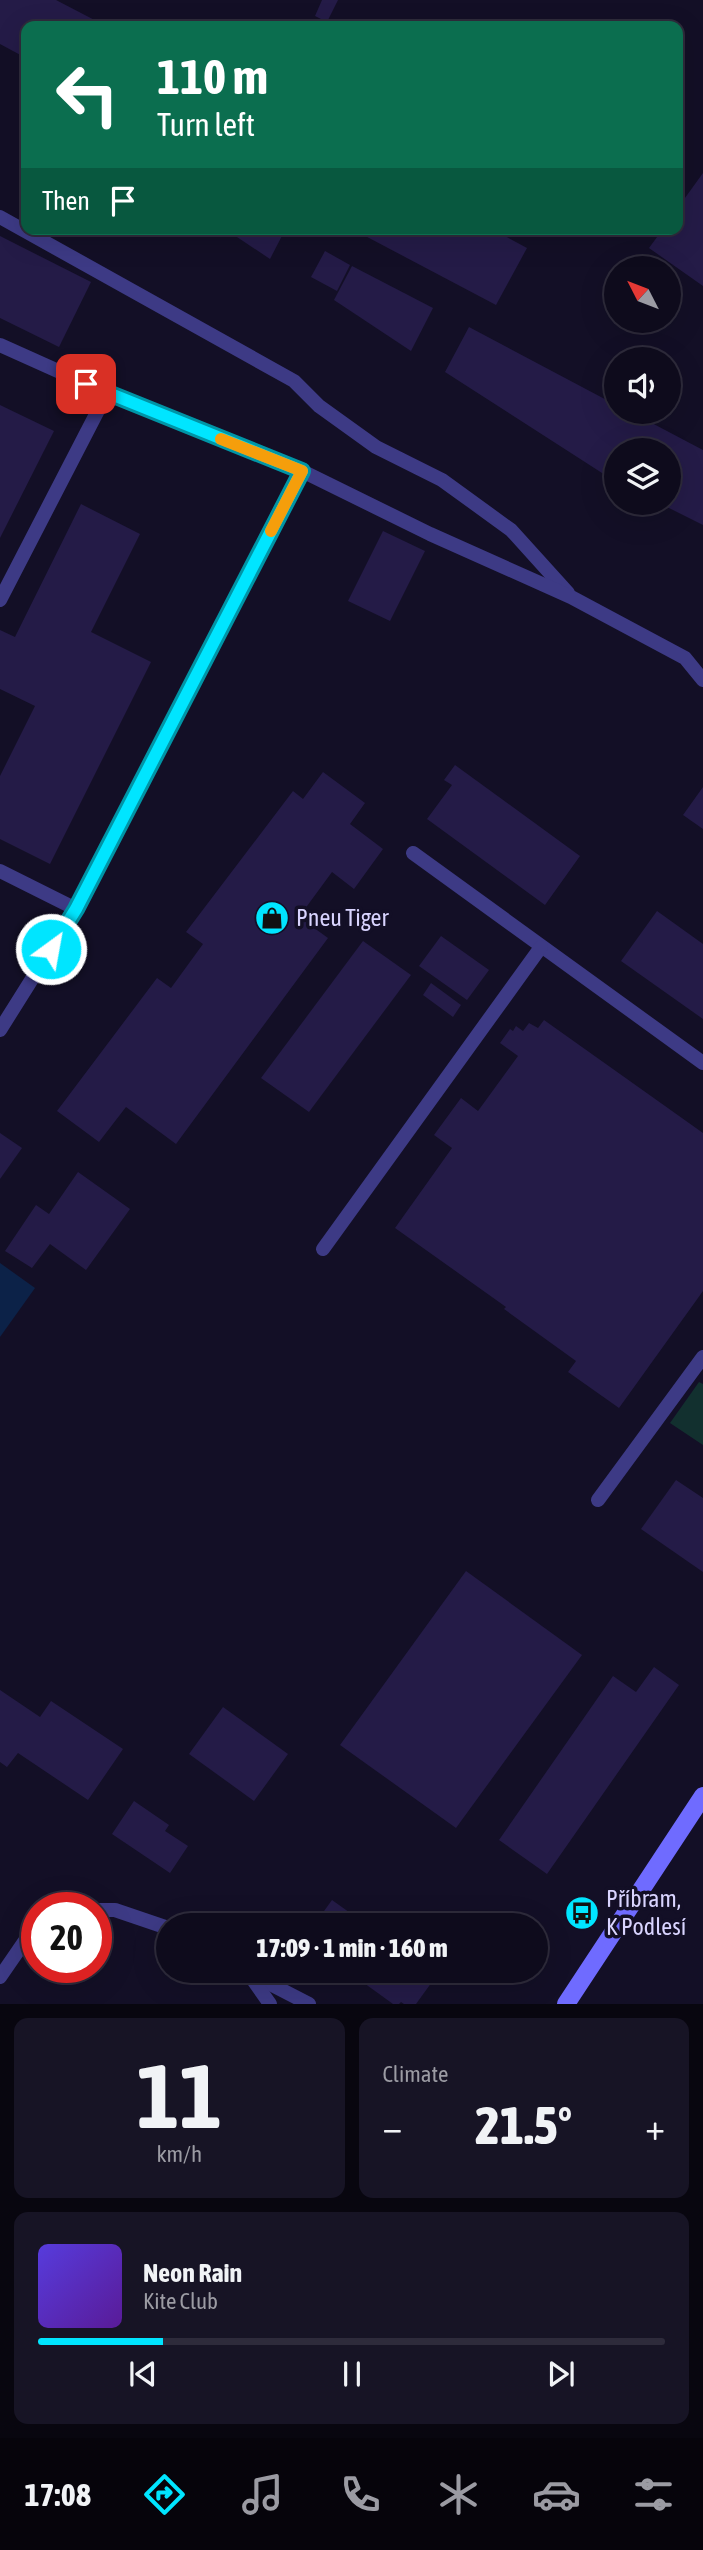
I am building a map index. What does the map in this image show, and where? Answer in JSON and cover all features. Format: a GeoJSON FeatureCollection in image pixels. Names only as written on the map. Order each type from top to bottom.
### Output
{"type":"FeatureCollection","features":[{"type":"Feature","properties":{"kind":"street"},"geometry":{"type":"LineString","coordinates":[[566,2004],[703,1796]]}},
{"type":"Feature","properties":{"kind":"lane"},"geometry":{"type":"LineString","coordinates":[[0,217],[21,229]]}},
{"type":"Feature","properties":{"kind":"lane"},"geometry":{"type":"LineString","coordinates":[[32,235],[294,381],[319,406],[376,447],[442,480],[511,530],[571,597]]}},
{"type":"Feature","properties":{"kind":"lane"},"geometry":{"type":"LineString","coordinates":[[0,345],[107,393],[302,471],[430,534],[571,597],[685,659],[703,680]]}},
{"type":"Feature","properties":{"kind":"lane"},"geometry":{"type":"LineString","coordinates":[[0,600],[107,393]]}},
{"type":"Feature","properties":{"kind":"lane"},"geometry":{"type":"LineString","coordinates":[[0,1030],[76,909],[302,471]]}},
{"type":"Feature","properties":{"kind":"lane"},"geometry":{"type":"LineString","coordinates":[[413,853],[703,1063]]}},
{"type":"Feature","properties":{"kind":"lane"},"geometry":{"type":"LineString","coordinates":[[0,871],[76,909]]}},
{"type":"Feature","properties":{"kind":"lane"},"geometry":{"type":"LineString","coordinates":[[323,1249],[541,947]]}},
{"type":"Feature","properties":{"kind":"lane"},"geometry":{"type":"LineString","coordinates":[[598,1500],[703,1357]]}},
{"type":"Feature","properties":{"kind":"lane"},"geometry":{"type":"LineString","coordinates":[[112,1910],[156,1924]]}},
{"type":"Feature","properties":{"kind":"lane"},"geometry":{"type":"LineString","coordinates":[[0,1977],[21,1947]]}},
{"type":"Feature","properties":{"kind":"lane"},"geometry":{"type":"LineString","coordinates":[[254,1983],[270,2004]]}},
{"type":"Feature","properties":{"kind":"lane"},"geometry":{"type":"LineString","coordinates":[[267,1983],[309,2004]]}},
{"type":"Feature","properties":{"kind":"green space"},"geometry":{"type":"Polygon","coordinates":[[[699,1382],[703,1384],[703,1445],[670,1423],[699,1382]]]}},
{"type":"Feature","properties":{"kind":"water"},"geometry":{"type":"Polygon","coordinates":[[[0,1263],[35,1288],[0,1337],[0,1263]]]}},
{"type":"Feature","properties":{"kind":"building"},"geometry":{"type":"Polygon","coordinates":[[[0,0],[56,0],[96,21],[21,21],[21,55],[0,44],[0,0]]]}},
{"type":"Feature","properties":{"kind":"building"},"geometry":{"type":"Polygon","coordinates":[[[322,0],[338,0],[328,21],[315,16],[322,0]]]}},
{"type":"Feature","properties":{"kind":"building"},"geometry":{"type":"Polygon","coordinates":[[[703,173],[703,286],[681,271],[681,256],[660,256],[649,248],[659,235],[683,235],[683,201],[703,173]]]}},
{"type":"Feature","properties":{"kind":"building"},"geometry":{"type":"Polygon","coordinates":[[[234,235],[282,235],[270,259],[234,235]]]}},
{"type":"Feature","properties":{"kind":"building"},"geometry":{"type":"Polygon","coordinates":[[[363,235],[503,235],[527,248],[496,305],[363,235]]]}},
{"type":"Feature","properties":{"kind":"building"},"geometry":{"type":"Polygon","coordinates":[[[0,236],[91,282],[59,347],[0,318],[0,236]]]}},
{"type":"Feature","properties":{"kind":"building"},"geometry":{"type":"Polygon","coordinates":[[[325,251],[350,265],[337,291],[311,277],[325,251]]]}},
{"type":"Feature","properties":{"kind":"building"},"geometry":{"type":"Polygon","coordinates":[[[352,266],[433,308],[411,351],[334,300],[352,266]]]}},
{"type":"Feature","properties":{"kind":"building"},"geometry":{"type":"Polygon","coordinates":[[[469,327],[604,399],[604,424],[654,424],[680,438],[604,438],[604,474],[445,372],[469,327]]]}},
{"type":"Feature","properties":{"kind":"building"},"geometry":{"type":"Polygon","coordinates":[[[0,405],[54,431],[0,538],[0,405]]]}},
{"type":"Feature","properties":{"kind":"building"},"geometry":{"type":"Polygon","coordinates":[[[681,438],[703,450],[703,525],[681,514],[681,438]]]}},
{"type":"Feature","properties":{"kind":"building"},"geometry":{"type":"Polygon","coordinates":[[[81,504],[140,534],[91,632],[151,662],[50,864],[0,839],[0,776],[35,706],[0,689],[0,630],[15,637],[81,504]]]}},
{"type":"Feature","properties":{"kind":"building"},"geometry":{"type":"Polygon","coordinates":[[[383,531],[425,551],[390,621],[348,601],[383,531]]]}},
{"type":"Feature","properties":{"kind":"building"},"geometry":{"type":"Polygon","coordinates":[[[455,765],[580,856],[545,905],[427,819],[452,785],[444,780],[455,765]]]}},
{"type":"Feature","properties":{"kind":"building"},"geometry":{"type":"Polygon","coordinates":[[[323,772],[365,803],[350,824],[383,849],[354,889],[332,872],[299,917],[328,938],[176,1144],[126,1107],[99,1142],[57,1111],[157,978],[171,988],[203,944],[186,932],[293,791],[303,799],[323,772]]]}},
{"type":"Feature","properties":{"kind":"building"},"geometry":{"type":"Polygon","coordinates":[[[703,787],[703,829],[683,815],[703,787]]]}},
{"type":"Feature","properties":{"kind":"building"},"geometry":{"type":"Polygon","coordinates":[[[657,911],[703,944],[703,1019],[621,961],[657,911]]]}},
{"type":"Feature","properties":{"kind":"building"},"geometry":{"type":"Polygon","coordinates":[[[441,936],[489,970],[467,1000],[419,966],[441,936]]]}},
{"type":"Feature","properties":{"kind":"building"},"geometry":{"type":"Polygon","coordinates":[[[363,941],[411,975],[309,1112],[261,1078],[363,941]]]}},
{"type":"Feature","properties":{"kind":"building"},"geometry":{"type":"Polygon","coordinates":[[[431,983],[461,1005],[453,1017],[423,995],[431,983]]]}},
{"type":"Feature","properties":{"kind":"building"},"geometry":{"type":"Polygon","coordinates":[[[544,1020],[703,1133],[703,1291],[619,1408],[568,1372],[576,1361],[395,1228],[452,1148],[434,1135],[461,1098],[478,1111],[518,1056],[500,1043],[510,1029],[513,1031],[516,1026],[523,1031],[529,1023],[538,1028],[544,1020]]]}},
{"type":"Feature","properties":{"kind":"building"},"geometry":{"type":"Polygon","coordinates":[[[0,1133],[22,1148],[0,1179],[0,1133]]]}},
{"type":"Feature","properties":{"kind":"building"},"geometry":{"type":"Polygon","coordinates":[[[78,1172],[130,1209],[86,1270],[50,1244],[32,1268],[5,1251],[36,1205],[49,1214],[78,1172]]]}},
{"type":"Feature","properties":{"kind":"building"},"geometry":{"type":"Polygon","coordinates":[[[676,1480],[703,1498],[703,1572],[641,1529],[676,1480]]]}},
{"type":"Feature","properties":{"kind":"building"},"geometry":{"type":"Polygon","coordinates":[[[466,1571],[582,1655],[456,1828],[340,1745],[466,1571]]]}},
{"type":"Feature","properties":{"kind":"building"},"geometry":{"type":"Polygon","coordinates":[[[654,1667],[679,1685],[547,1874],[499,1840],[613,1676],[636,1692],[654,1667]]]}},
{"type":"Feature","properties":{"kind":"building"},"geometry":{"type":"Polygon","coordinates":[[[0,1690],[40,1717],[51,1701],[123,1749],[88,1800],[18,1753],[7,1767],[0,1762],[0,1690]]]}},
{"type":"Feature","properties":{"kind":"building"},"geometry":{"type":"Polygon","coordinates":[[[223,1707],[288,1754],[254,1801],[189,1754],[223,1707]]]}},
{"type":"Feature","properties":{"kind":"building"},"geometry":{"type":"Polygon","coordinates":[[[134,1801],[169,1825],[165,1831],[188,1846],[170,1873],[112,1834],[134,1801]]]}},
{"type":"Feature","properties":{"kind":"building"},"geometry":{"type":"Polygon","coordinates":[[[332,1900],[350,1913],[323,1913],[332,1900]]]}},
{"type":"Feature","properties":{"kind":"building"},"geometry":{"type":"Polygon","coordinates":[[[364,1983],[431,1983],[416,2004],[393,2004],[364,1983]]]}},
{"type":"Feature","properties":{"kind":"slow traffic"},"geometry":{"type":"LineString","coordinates":[[221,439],[302,471],[271,531]]}},
{"type":"Feature","properties":{"kind":"place","name":"Pneu Tiger"},"geometry":{"type":"Point","coordinates":[272,918]}},
{"type":"Feature","properties":{"kind":"place","name":"Příbram, K Podlesí"},"geometry":{"type":"Point","coordinates":[582,1913]}},
{"type":"Feature","properties":{"kind":"route"},"geometry":{"type":"LineString","coordinates":[[51,949],[76,909],[302,471],[86,384]]}}]}
